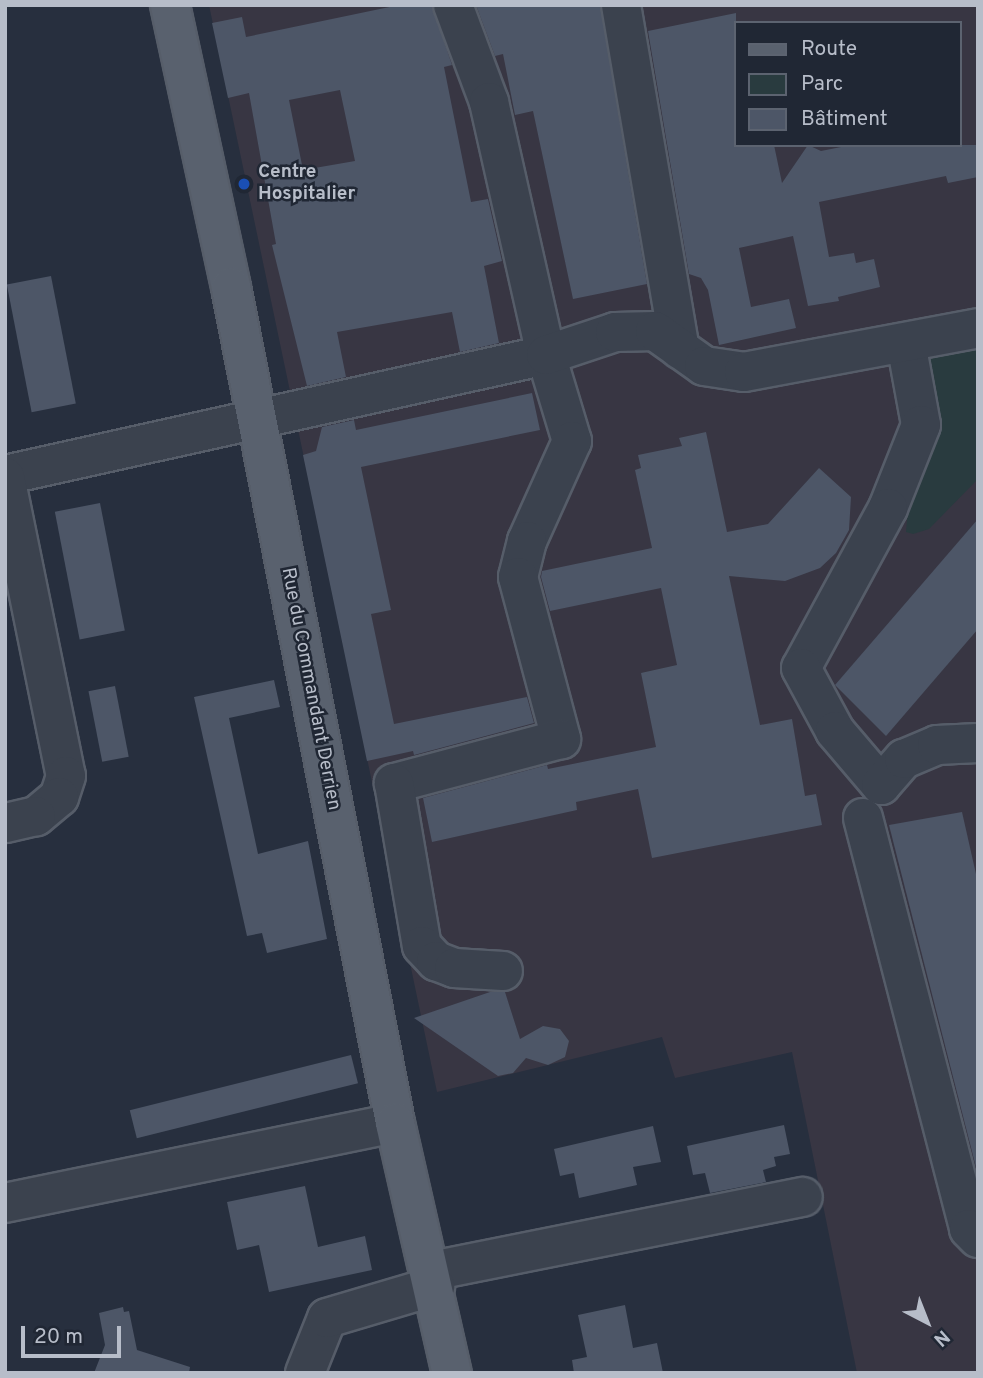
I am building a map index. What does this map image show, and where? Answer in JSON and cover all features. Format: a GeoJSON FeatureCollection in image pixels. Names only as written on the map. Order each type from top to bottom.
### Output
{"type":"FeatureCollection","features":[{"type":"Feature","properties":{"kind":"main road","name":"Rue du Commandant Derrien"},"geometry":{"type":"LineString","coordinates":[[170,5],[257,415],[395,1123],[434,1278],[452,1373]]}},
{"type":"Feature","properties":{"kind":"street"},"geometry":{"type":"LineString","coordinates":[[453,5],[489,102],[546,355],[572,441],[527,541],[518,577],[561,738],[394,783],[422,946],[436,961],[454,968],[503,971]]}},
{"type":"Feature","properties":{"kind":"street"},"geometry":{"type":"LineString","coordinates":[[621,5],[680,349]]}},
{"type":"Feature","properties":{"kind":"street"},"geometry":{"type":"LineString","coordinates":[[5,823],[36,816],[59,797],[66,776],[5,476],[257,415],[546,355],[615,332],[655,331],[704,366],[744,372],[978,328]]}},
{"type":"Feature","properties":{"kind":"street"},"geometry":{"type":"LineString","coordinates":[[906,342],[921,425],[888,508],[802,668],[835,731],[881,785],[904,759],[937,745],[978,743]]}},
{"type":"Feature","properties":{"kind":"street"},"geometry":{"type":"LineString","coordinates":[[863,818],[970,1230],[978,1238]]}},
{"type":"Feature","properties":{"kind":"street"},"geometry":{"type":"LineString","coordinates":[[5,1203],[395,1123]]}},
{"type":"Feature","properties":{"kind":"street"},"geometry":{"type":"LineString","coordinates":[[305,1373],[327,1318],[434,1278],[803,1197]]}},
{"type":"Feature","properties":{"kind":"street"},"geometry":{"type":"LineString","coordinates":[[436,1373],[444,1329]]}},
{"type":"Feature","properties":{"kind":"shaded area"},"geometry":{"type":"Polygon","coordinates":[[[209,5],[978,5],[978,1373],[857,1373],[792,1052],[675,1078],[662,1037],[437,1092],[209,5]]]}},
{"type":"Feature","properties":{"kind":"green space"},"geometry":{"type":"Polygon","coordinates":[[[978,339],[978,479],[929,529],[913,534],[906,532],[928,360],[935,351],[978,339]]]}},
{"type":"Feature","properties":{"kind":"building"},"geometry":{"type":"Polygon","coordinates":[[[399,5],[432,5],[452,65],[444,67],[471,202],[488,199],[502,261],[484,266],[499,343],[460,352],[452,312],[337,332],[346,377],[307,386],[272,245],[276,244],[249,93],[228,98],[212,23],[242,17],[246,37],[399,5]],[[340,90],[289,100],[303,170],[355,161],[340,90]]]}},
{"type":"Feature","properties":{"kind":"building"},"geometry":{"type":"Polygon","coordinates":[[[476,5],[600,5],[647,284],[573,299],[533,111],[515,115],[503,54],[495,56],[476,5]]]}},
{"type":"Feature","properties":{"kind":"building"},"geometry":{"type":"Polygon","coordinates":[[[736,13],[734,147],[774,147],[782,183],[807,147],[821,151],[841,147],[978,145],[978,177],[948,183],[946,176],[819,202],[829,257],[854,253],[856,263],[874,259],[880,287],[838,297],[839,301],[808,306],[793,236],[739,248],[751,307],[789,299],[796,328],[719,345],[708,290],[701,278],[689,274],[648,31],[736,13]]]}},
{"type":"Feature","properties":{"kind":"building"},"geometry":{"type":"Polygon","coordinates":[[[51,276],[76,404],[32,412],[7,285],[51,276]]]}},
{"type":"Feature","properties":{"kind":"building"},"geometry":{"type":"Polygon","coordinates":[[[532,393],[540,430],[361,467],[391,610],[371,614],[394,724],[527,697],[534,723],[414,755],[413,751],[367,761],[303,455],[316,451],[322,427],[354,420],[356,430],[532,393]]]}},
{"type":"Feature","properties":{"kind":"building"},"geometry":{"type":"Polygon","coordinates":[[[706,432],[727,532],[768,524],[819,468],[851,497],[849,530],[836,553],[820,568],[785,581],[729,576],[760,725],[792,719],[805,796],[816,794],[822,825],[652,858],[638,789],[576,802],[577,810],[432,842],[423,798],[547,765],[548,769],[656,747],[641,673],[677,665],[661,588],[550,611],[541,577],[542,571],[652,548],[635,470],[641,468],[638,455],[682,446],[679,438],[706,432]]]}},
{"type":"Feature","properties":{"kind":"building"},"geometry":{"type":"Polygon","coordinates":[[[100,503],[125,631],[80,639],[55,512],[100,503]]]}},
{"type":"Feature","properties":{"kind":"building"},"geometry":{"type":"Polygon","coordinates":[[[978,519],[978,629],[886,736],[835,685],[978,519]]]}},
{"type":"Feature","properties":{"kind":"building"},"geometry":{"type":"Polygon","coordinates":[[[274,680],[280,707],[229,718],[258,854],[308,841],[327,939],[267,953],[262,933],[247,936],[194,697],[274,680]]]}},
{"type":"Feature","properties":{"kind":"building"},"geometry":{"type":"Polygon","coordinates":[[[115,686],[129,757],[102,762],[88,691],[115,686]]]}},
{"type":"Feature","properties":{"kind":"building"},"geometry":{"type":"Polygon","coordinates":[[[962,812],[978,883],[978,1175],[889,825],[962,812]]]}},
{"type":"Feature","properties":{"kind":"building"},"geometry":{"type":"Polygon","coordinates":[[[490,992],[505,992],[520,1039],[543,1026],[560,1029],[569,1041],[565,1057],[548,1065],[526,1058],[513,1073],[498,1076],[414,1018],[490,992]]]}},
{"type":"Feature","properties":{"kind":"building"},"geometry":{"type":"Polygon","coordinates":[[[351,1055],[358,1083],[137,1138],[130,1110],[351,1055]]]}},
{"type":"Feature","properties":{"kind":"building"},"geometry":{"type":"Polygon","coordinates":[[[784,1125],[790,1154],[774,1157],[776,1166],[763,1170],[766,1182],[710,1193],[705,1173],[693,1175],[687,1146],[784,1125]]]}},
{"type":"Feature","properties":{"kind":"building"},"geometry":{"type":"Polygon","coordinates":[[[653,1126],[661,1162],[633,1167],[637,1185],[579,1198],[574,1173],[560,1176],[554,1149],[653,1126]]]}},
{"type":"Feature","properties":{"kind":"building"},"geometry":{"type":"Polygon","coordinates":[[[305,1186],[318,1247],[365,1236],[372,1270],[269,1292],[259,1245],[237,1250],[227,1202],[305,1186]]]}},
{"type":"Feature","properties":{"kind":"building"},"geometry":{"type":"Polygon","coordinates":[[[625,1305],[633,1348],[657,1343],[663,1373],[574,1373],[572,1360],[587,1357],[578,1315],[625,1305]]]}},
{"type":"Feature","properties":{"kind":"building"},"geometry":{"type":"Polygon","coordinates":[[[123,1307],[124,1312],[129,1311],[137,1350],[190,1367],[189,1373],[94,1373],[105,1345],[99,1313],[123,1307]]]}},
{"type":"Feature","properties":{"kind":"place","name":"Centre Hospitalier"},"geometry":{"type":"Point","coordinates":[244,184]}}]}
